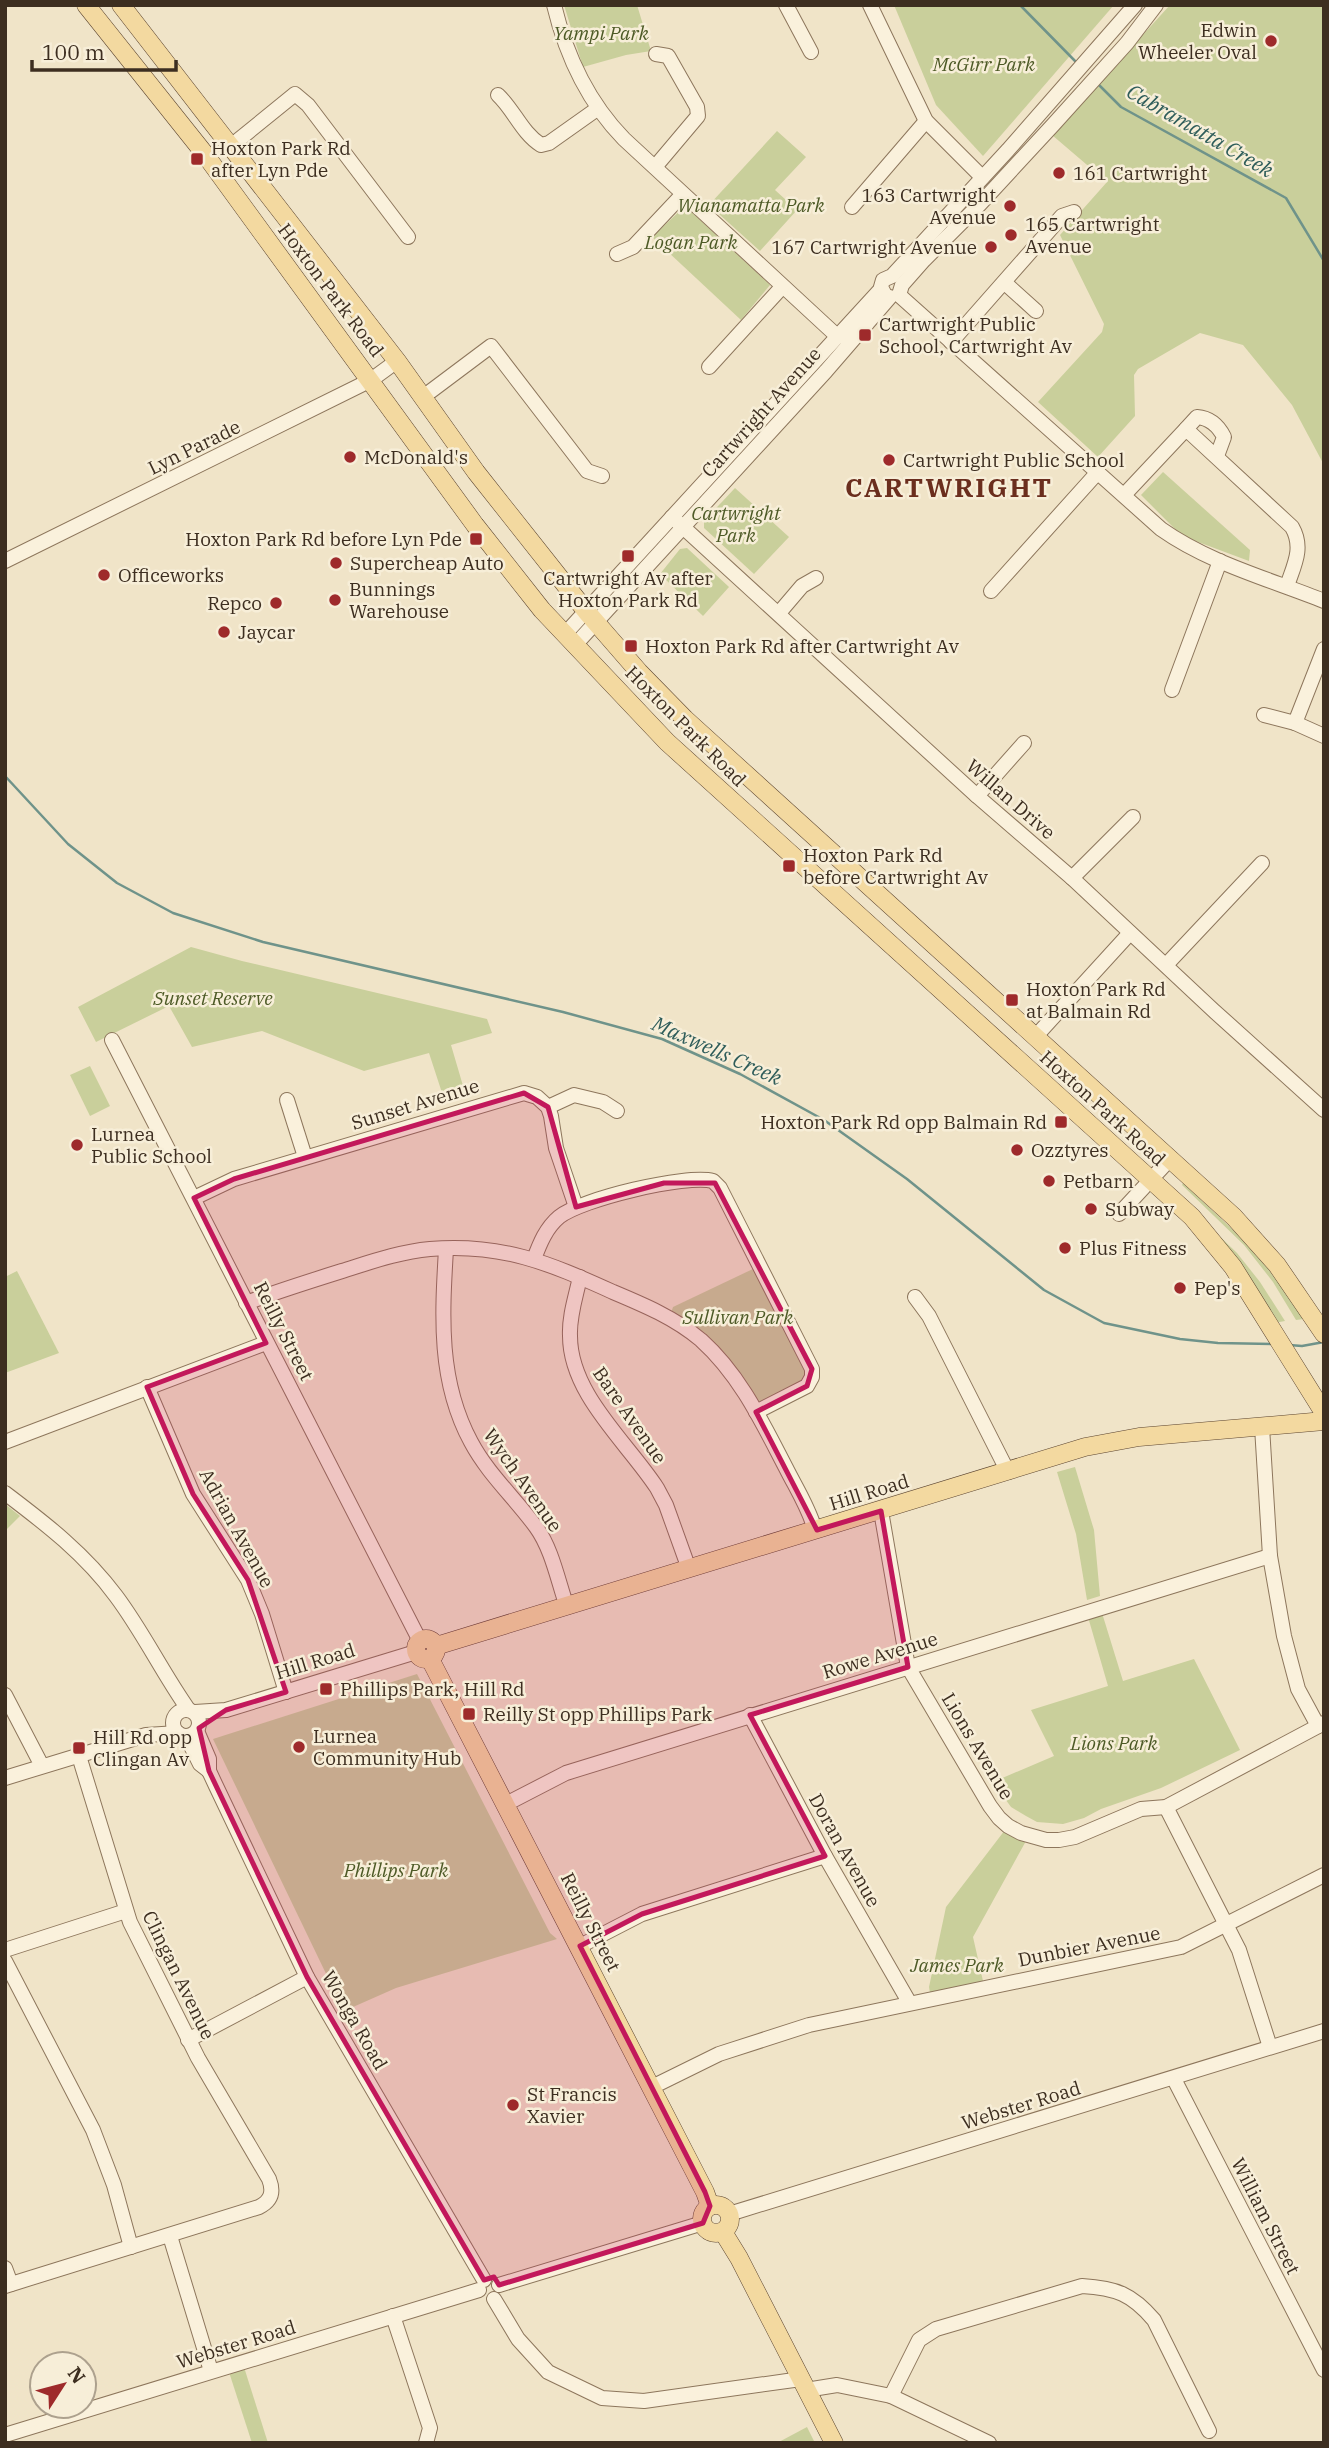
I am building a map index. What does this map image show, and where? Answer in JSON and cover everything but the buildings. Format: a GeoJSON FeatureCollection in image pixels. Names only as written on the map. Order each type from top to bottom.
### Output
{"type":"FeatureCollection","features":[{"type":"Feature","properties":{"kind":"main road","name":"Hoxton Park Road"},"geometry":{"type":"LineString","coordinates":[[86,5],[204,153],[503,562],[542,610],[667,742],[1192,1217],[1218,1247],[1324,1413]]}},
{"type":"Feature","properties":{"kind":"main road","name":"Hoxton Park Road"},"geometry":{"type":"LineString","coordinates":[[121,5],[397,361],[476,472],[639,671],[685,719],[1234,1217],[1278,1265],[1324,1335]]}},
{"type":"Feature","properties":{"kind":"main road"},"geometry":{"type":"LineString","coordinates":[[1290,1424],[1307,1408],[1309,1389]]}},
{"type":"Feature","properties":{"kind":"main road","name":"Hill Road"},"geometry":{"type":"LineString","coordinates":[[426,1649],[1085,1447],[1139,1437],[1324,1421]]}},
{"type":"Feature","properties":{"kind":"main road","name":"Reilly Street"},"geometry":{"type":"LineString","coordinates":[[426,1649],[705,2192],[706,2215]]}},
{"type":"Feature","properties":{"kind":"main road"},"geometry":{"type":"LineString","coordinates":[[719,2205],[729,2214],[730,2224],[723,2231],[709,2231],[706,2215],[719,2205]]}},
{"type":"Feature","properties":{"kind":"main road"},"geometry":{"type":"LineString","coordinates":[[723,2231],[834,2443]]}},
{"type":"Feature","properties":{"kind":"street"},"geometry":{"type":"LineString","coordinates":[[554,5],[579,75],[597,109],[624,139],[837,336],[846,337],[860,326],[866,325]]}},
{"type":"Feature","properties":{"kind":"street"},"geometry":{"type":"LineString","coordinates":[[786,5],[811,52]]}},
{"type":"Feature","properties":{"kind":"street"},"geometry":{"type":"LineString","coordinates":[[870,5],[926,121],[982,177],[991,177],[1010,170]]}},
{"type":"Feature","properties":{"kind":"street","name":"Cartwright Avenue"},"geometry":{"type":"LineString","coordinates":[[570,639],[723,472],[866,325],[982,177],[1135,5]]}},
{"type":"Feature","properties":{"kind":"street","name":"Cartwright Avenue"},"geometry":{"type":"LineString","coordinates":[[723,472],[837,336],[893,288],[980,204],[1127,43],[1156,5]]}},
{"type":"Feature","properties":{"kind":"street"},"geometry":{"type":"LineString","coordinates":[[654,167],[698,116],[697,107],[668,56],[656,54]]}},
{"type":"Feature","properties":{"kind":"street"},"geometry":{"type":"LineString","coordinates":[[231,146],[295,94],[308,105],[408,237]]}},
{"type":"Feature","properties":{"kind":"street"},"geometry":{"type":"LineString","coordinates":[[498,95],[541,145],[550,143],[597,109]]}},
{"type":"Feature","properties":{"kind":"street"},"geometry":{"type":"LineString","coordinates":[[852,207],[926,121]]}},
{"type":"Feature","properties":{"kind":"street"},"geometry":{"type":"LineString","coordinates":[[980,204],[982,177]]}},
{"type":"Feature","properties":{"kind":"street"},"geometry":{"type":"LineString","coordinates":[[617,254],[633,247],[682,195]]}},
{"type":"Feature","properties":{"kind":"street"},"geometry":{"type":"LineString","coordinates":[[951,342],[1068,214]]}},
{"type":"Feature","properties":{"kind":"street"},"geometry":{"type":"LineString","coordinates":[[1004,283],[1036,311]]}},
{"type":"Feature","properties":{"kind":"street"},"geometry":{"type":"LineString","coordinates":[[709,367],[782,287]]}},
{"type":"Feature","properties":{"kind":"street"},"geometry":{"type":"LineString","coordinates":[[893,288],[1161,529],[1181,543],[1220,561],[1324,601]]}},
{"type":"Feature","properties":{"kind":"street"},"geometry":{"type":"LineString","coordinates":[[424,397],[491,346],[587,471],[602,476]]}},
{"type":"Feature","properties":{"kind":"street","name":"Lyn Parade"},"geometry":{"type":"LineString","coordinates":[[5,561],[371,380],[397,361]]}},
{"type":"Feature","properties":{"kind":"street"},"geometry":{"type":"LineString","coordinates":[[1125,494],[1197,417],[1208,418],[1224,437],[1217,456]]}},
{"type":"Feature","properties":{"kind":"street"},"geometry":{"type":"LineString","coordinates":[[1186,429],[1292,527],[1298,537],[1299,549],[1287,586]]}},
{"type":"Feature","properties":{"kind":"street"},"geometry":{"type":"LineString","coordinates":[[991,591],[1098,471]]}},
{"type":"Feature","properties":{"kind":"street","name":"Willan Drive"},"geometry":{"type":"LineString","coordinates":[[677,522],[977,796],[1072,878],[1324,1110]]}},
{"type":"Feature","properties":{"kind":"street"},"geometry":{"type":"LineString","coordinates":[[1172,690],[1220,561]]}},
{"type":"Feature","properties":{"kind":"street"},"geometry":{"type":"LineString","coordinates":[[779,613],[802,586],[816,578]]}},
{"type":"Feature","properties":{"kind":"street"},"geometry":{"type":"LineString","coordinates":[[1295,723],[1324,649]]}},
{"type":"Feature","properties":{"kind":"street"},"geometry":{"type":"LineString","coordinates":[[1264,715],[1295,723],[1324,736]]}},
{"type":"Feature","properties":{"kind":"street"},"geometry":{"type":"LineString","coordinates":[[977,796],[1024,743]]}},
{"type":"Feature","properties":{"kind":"street"},"geometry":{"type":"LineString","coordinates":[[1072,878],[1133,817]]}},
{"type":"Feature","properties":{"kind":"street"},"geometry":{"type":"LineString","coordinates":[[1166,965],[1262,863]]}},
{"type":"Feature","properties":{"kind":"street"},"geometry":{"type":"LineString","coordinates":[[1036,1037],[1130,933]]}},
{"type":"Feature","properties":{"kind":"street","name":"Reilly Street"},"geometry":{"type":"LineString","coordinates":[[112,1040],[426,1649]]}},
{"type":"Feature","properties":{"kind":"street","name":"Sunset Avenue"},"geometry":{"type":"LineString","coordinates":[[194,1199],[229,1180],[516,1094],[531,1094],[548,1107]]}},
{"type":"Feature","properties":{"kind":"street"},"geometry":{"type":"LineString","coordinates":[[576,1207],[555,1148],[548,1107],[575,1095],[603,1102],[617,1111]]}},
{"type":"Feature","properties":{"kind":"street"},"geometry":{"type":"LineString","coordinates":[[287,1100],[305,1157]]}},
{"type":"Feature","properties":{"kind":"street"},"geometry":{"type":"LineString","coordinates":[[1119,1214],[1170,1159]]}},
{"type":"Feature","properties":{"kind":"street"},"geometry":{"type":"LineString","coordinates":[[534,1259],[543,1236],[553,1223],[576,1207],[664,1183],[713,1181],[718,1185],[812,1369],[813,1377],[807,1386],[756,1412]]}},
{"type":"Feature","properties":{"kind":"street"},"geometry":{"type":"LineString","coordinates":[[246,1303],[401,1254],[446,1249],[487,1249],[534,1259],[580,1277],[651,1308],[694,1335],[729,1370],[756,1412],[816,1530]]}},
{"type":"Feature","properties":{"kind":"street","name":"Wych Avenue"},"geometry":{"type":"LineString","coordinates":[[446,1249],[443,1340],[453,1398],[480,1458],[540,1534],[567,1607]]}},
{"type":"Feature","properties":{"kind":"street","name":"Bare Avenue"},"geometry":{"type":"LineString","coordinates":[[580,1277],[570,1328],[576,1373],[586,1391],[657,1488],[666,1505],[689,1569]]}},
{"type":"Feature","properties":{"kind":"street"},"geometry":{"type":"LineString","coordinates":[[915,1297],[929,1316],[1008,1472]]}},
{"type":"Feature","properties":{"kind":"street"},"geometry":{"type":"LineString","coordinates":[[5,1442],[266,1343]]}},
{"type":"Feature","properties":{"kind":"street","name":"Adrian Avenue"},"geometry":{"type":"LineString","coordinates":[[147,1387],[193,1494],[248,1580],[262,1614],[286,1692]]}},
{"type":"Feature","properties":{"kind":"street"},"geometry":{"type":"LineString","coordinates":[[1262,1427],[1270,1556],[1291,1665],[1298,1689],[1321,1725]]}},
{"type":"Feature","properties":{"kind":"street","name":"Wonga Road"},"geometry":{"type":"LineString","coordinates":[[5,1493],[47,1524],[82,1555],[131,1616],[186,1723],[209,1759],[209,1771],[307,1976],[481,2285]]}},
{"type":"Feature","properties":{"kind":"street","name":"Lions Avenue"},"geometry":{"type":"LineString","coordinates":[[881,1511],[908,1667],[990,1806],[1008,1826],[1034,1837],[1059,1840],[1075,1837],[1141,1809],[1166,1807],[1321,1725]]}},
{"type":"Feature","properties":{"kind":"street","name":"Rowe Avenue"},"geometry":{"type":"LineString","coordinates":[[506,1804],[566,1773],[1270,1556]]}},
{"type":"Feature","properties":{"kind":"street","name":"Hill Road"},"geometry":{"type":"LineString","coordinates":[[5,1778],[426,1649]]}},
{"type":"Feature","properties":{"kind":"street"},"geometry":{"type":"LineString","coordinates":[[5,1695],[42,1766]]}},
{"type":"Feature","properties":{"kind":"street","name":"Doran Avenue"},"geometry":{"type":"LineString","coordinates":[[750,1715],[825,1856],[909,2003]]}},
{"type":"Feature","properties":{"kind":"street","name":"Clingan Avenue"},"geometry":{"type":"LineString","coordinates":[[79,1756],[126,1911],[188,2040],[269,2179],[272,2190],[270,2198],[260,2207],[170,2236]]}},
{"type":"Feature","properties":{"kind":"street"},"geometry":{"type":"LineString","coordinates":[[1166,1807],[1239,1950],[1270,2047]]}},
{"type":"Feature","properties":{"kind":"street"},"geometry":{"type":"LineString","coordinates":[[580,1946],[642,1914],[825,1856]]}},
{"type":"Feature","properties":{"kind":"street","name":"Dunbier Avenue"},"geometry":{"type":"LineString","coordinates":[[652,2087],[719,2054],[809,2025],[1181,1947],[1324,1875]]}},
{"type":"Feature","properties":{"kind":"street"},"geometry":{"type":"LineString","coordinates":[[5,1950],[126,1911]]}},
{"type":"Feature","properties":{"kind":"street"},"geometry":{"type":"LineString","coordinates":[[5,1961],[93,2130],[114,2185],[131,2247]]}},
{"type":"Feature","properties":{"kind":"street"},"geometry":{"type":"LineString","coordinates":[[188,2040],[307,1976]]}},
{"type":"Feature","properties":{"kind":"street","name":"Webster Road"},"geometry":{"type":"LineString","coordinates":[[729,2214],[1324,2031]]}},
{"type":"Feature","properties":{"kind":"street","name":"William Street"},"geometry":{"type":"LineString","coordinates":[[1174,2079],[1324,2370]]}},
{"type":"Feature","properties":{"kind":"street"},"geometry":{"type":"LineString","coordinates":[[481,2285],[484,2298],[706,2215]]}},
{"type":"Feature","properties":{"kind":"street"},"geometry":{"type":"LineString","coordinates":[[5,2268],[8,2285],[170,2236],[211,2371]]}},
{"type":"Feature","properties":{"kind":"street","name":"Webster Road"},"geometry":{"type":"LineString","coordinates":[[5,2435],[393,2316],[481,2285]]}},
{"type":"Feature","properties":{"kind":"street"},"geometry":{"type":"LineString","coordinates":[[891,2396],[919,2340],[936,2329],[1082,2286],[1105,2287],[1126,2294],[1142,2305],[1154,2320],[1209,2431]]}},
{"type":"Feature","properties":{"kind":"street"},"geometry":{"type":"LineString","coordinates":[[496,2292],[518,2339],[548,2372],[602,2398],[644,2402],[804,2385],[837,2385],[891,2396],[989,2443]]}},
{"type":"Feature","properties":{"kind":"street"},"geometry":{"type":"LineString","coordinates":[[393,2316],[430,2428],[429,2442]]}},
{"type":"Feature","properties":{"kind":"highlighted area"},"geometry":{"type":"Polygon","coordinates":[[[524,1093],[548,1107],[576,1207],[664,1183],[715,1183],[812,1369],[807,1386],[756,1412],[817,1530],[881,1511],[908,1667],[750,1715],[825,1856],[642,1914],[580,1946],[705,2192],[710,2206],[703,2223],[499,2285],[494,2277],[484,2280],[307,1977],[209,1771],[199,1728],[226,1710],[286,1692],[248,1580],[193,1494],[147,1387],[266,1343],[194,1198],[234,1179],[524,1093]]]}},
{"type":"Feature","properties":{"kind":"green space","name":"Yampi Park"},"geometry":{"type":"Polygon","coordinates":[[[564,5],[637,5],[651,51],[583,67],[564,5]]]}},
{"type":"Feature","properties":{"kind":"green space","name":"McGirr Park"},"geometry":{"type":"Polygon","coordinates":[[[894,5],[1114,5],[983,156],[936,105],[894,5]]]}},
{"type":"Feature","properties":{"kind":"green space"},"geometry":{"type":"Polygon","coordinates":[[[1170,5],[1324,5],[1324,465],[1292,405],[1243,345],[1200,333],[1138,369],[1134,375],[1135,416],[1098,457],[1038,402],[1102,332],[1104,324],[1060,235],[1107,182],[1052,135],[1170,5]]]}},
{"type":"Feature","properties":{"kind":"green space","name":"Wianamatta Park"},"geometry":{"type":"Polygon","coordinates":[[[777,131],[806,157],[775,190],[797,210],[760,251],[709,205],[777,131]]]}},
{"type":"Feature","properties":{"kind":"green space","name":"Logan Park"},"geometry":{"type":"Polygon","coordinates":[[[685,206],[770,285],[741,320],[652,237],[685,206]]]}},
{"type":"Feature","properties":{"kind":"green space"},"geometry":{"type":"Polygon","coordinates":[[[1163,472],[1250,550],[1249,561],[1182,536],[1141,495],[1163,472]]]}},
{"type":"Feature","properties":{"kind":"green space","name":"Cartwright Park"},"geometry":{"type":"Polygon","coordinates":[[[735,488],[789,537],[754,574],[704,528],[704,521],[735,488]]]}},
{"type":"Feature","properties":{"kind":"green space"},"geometry":{"type":"Polygon","coordinates":[[[687,548],[729,587],[703,616],[660,574],[680,549],[687,548]]]}},
{"type":"Feature","properties":{"kind":"green space","name":"Sunset Reserve"},"geometry":{"type":"Polygon","coordinates":[[[191,947],[487,1019],[492,1033],[451,1045],[466,1096],[445,1102],[429,1053],[364,1071],[262,1031],[192,1047],[169,1006],[96,1042],[78,1007],[191,947]]]}},
{"type":"Feature","properties":{"kind":"green space"},"geometry":{"type":"Polygon","coordinates":[[[90,1066],[110,1106],[90,1116],[70,1075],[90,1066]]]}},
{"type":"Feature","properties":{"kind":"green space"},"geometry":{"type":"Polygon","coordinates":[[[1183,1183],[1245,1241],[1304,1319],[1296,1320],[1273,1282],[1244,1245],[1182,1185],[1183,1183]]]}},
{"type":"Feature","properties":{"kind":"green space"},"geometry":{"type":"Polygon","coordinates":[[[1183,1201],[1237,1253],[1285,1321],[1274,1323],[1183,1201]]]}},
{"type":"Feature","properties":{"kind":"green space","name":"Sullivan Park"},"geometry":{"type":"Polygon","coordinates":[[[755,1268],[806,1368],[806,1379],[761,1402],[671,1313],[673,1307],[755,1268]]]}},
{"type":"Feature","properties":{"kind":"green space"},"geometry":{"type":"Polygon","coordinates":[[[17,1271],[59,1353],[5,1373],[5,1277],[17,1271]]]}},
{"type":"Feature","properties":{"kind":"green space"},"geometry":{"type":"Polygon","coordinates":[[[1075,1467],[1094,1530],[1100,1596],[1087,1600],[1076,1534],[1057,1472],[1075,1467]]]}},
{"type":"Feature","properties":{"kind":"green space"},"geometry":{"type":"Polygon","coordinates":[[[5,1504],[20,1516],[5,1531],[5,1504]]]}},
{"type":"Feature","properties":{"kind":"green space","name":"Lions Park"},"geometry":{"type":"Polygon","coordinates":[[[1102,1613],[1123,1681],[1194,1659],[1240,1750],[1161,1788],[1101,1809],[1084,1818],[1063,1824],[1037,1822],[1011,1807],[993,1782],[1054,1756],[1031,1710],[1108,1686],[1088,1617],[1102,1613]]]}},
{"type":"Feature","properties":{"kind":"green space","name":"Phillips Park"},"geometry":{"type":"Polygon","coordinates":[[[417,1674],[550,1933],[557,1939],[396,1988],[344,2011],[213,1739],[417,1674]]]}},
{"type":"Feature","properties":{"kind":"green space","name":"James Park"},"geometry":{"type":"Polygon","coordinates":[[[1005,1830],[1026,1841],[973,1937],[983,1981],[930,1993],[946,1907],[1005,1830]]]}},
{"type":"Feature","properties":{"kind":"green space"},"geometry":{"type":"Polygon","coordinates":[[[243,2364],[268,2443],[252,2443],[228,2369],[243,2364]]]}},
{"type":"Feature","properties":{"kind":"green space"},"geometry":{"type":"Polygon","coordinates":[[[807,2427],[815,2443],[777,2443],[807,2427]]]}},
{"type":"Feature","properties":{"kind":"waterway","name":"Cabramatta Creek"},"geometry":{"type":"LineString","coordinates":[[1020,5],[1077,63]]}},
{"type":"Feature","properties":{"kind":"waterway","name":"Cabramatta Creek"},"geometry":{"type":"LineString","coordinates":[[1096,82],[1121,107],[1286,198],[1324,261]]}},
{"type":"Feature","properties":{"kind":"waterway","name":"Maxwells Creek"},"geometry":{"type":"LineString","coordinates":[[5,776],[68,844],[117,883],[173,913],[263,942],[563,1012],[662,1039],[740,1074],[824,1120],[907,1179],[1044,1290],[1104,1323],[1180,1339],[1272,1344]]}},
{"type":"Feature","properties":{"kind":"waterway","name":"Maxwells Creek"},"geometry":{"type":"LineString","coordinates":[[1289,1345],[1302,1346],[1324,1342]]}},
{"type":"Feature","properties":{"kind":"place","name":"Edwin Wheeler Oval"},"geometry":{"type":"Point","coordinates":[1271,41]}},
{"type":"Feature","properties":{"kind":"place","name":"Hoxton Park Rd after Lyn Pde"},"geometry":{"type":"Point","coordinates":[197,159]}},
{"type":"Feature","properties":{"kind":"place","name":"161 Cartwright"},"geometry":{"type":"Point","coordinates":[1059,173]}},
{"type":"Feature","properties":{"kind":"place","name":"163 Cartwright Avenue"},"geometry":{"type":"Point","coordinates":[1010,206]}},
{"type":"Feature","properties":{"kind":"place","name":"165 Cartwright Avenue"},"geometry":{"type":"Point","coordinates":[1011,235]}},
{"type":"Feature","properties":{"kind":"place","name":"167 Cartwright Avenue"},"geometry":{"type":"Point","coordinates":[991,247]}},
{"type":"Feature","properties":{"kind":"place","name":"Cartwright Public School, Cartwright Av"},"geometry":{"type":"Point","coordinates":[865,335]}},
{"type":"Feature","properties":{"kind":"place","name":"McDonald's"},"geometry":{"type":"Point","coordinates":[350,457]}},
{"type":"Feature","properties":{"kind":"place","name":"Cartwright Public School"},"geometry":{"type":"Point","coordinates":[889,460]}},
{"type":"Feature","properties":{"kind":"place","name":"Hoxton Park Rd before Lyn Pde"},"geometry":{"type":"Point","coordinates":[476,539]}},
{"type":"Feature","properties":{"kind":"place","name":"Cartwright Av after Hoxton Park Rd"},"geometry":{"type":"Point","coordinates":[628,556]}},
{"type":"Feature","properties":{"kind":"place","name":"Supercheap Auto"},"geometry":{"type":"Point","coordinates":[336,563]}},
{"type":"Feature","properties":{"kind":"place","name":"Officeworks"},"geometry":{"type":"Point","coordinates":[104,575]}},
{"type":"Feature","properties":{"kind":"place","name":"Bunnings Warehouse"},"geometry":{"type":"Point","coordinates":[335,600]}},
{"type":"Feature","properties":{"kind":"place","name":"Repco"},"geometry":{"type":"Point","coordinates":[276,603]}},
{"type":"Feature","properties":{"kind":"place","name":"Jaycar"},"geometry":{"type":"Point","coordinates":[224,632]}},
{"type":"Feature","properties":{"kind":"place","name":"Hoxton Park Rd after Cartwright Av"},"geometry":{"type":"Point","coordinates":[631,646]}},
{"type":"Feature","properties":{"kind":"place","name":"Hoxton Park Rd before Cartwright Av"},"geometry":{"type":"Point","coordinates":[789,866]}},
{"type":"Feature","properties":{"kind":"place","name":"Hoxton Park Rd at Balmain Rd"},"geometry":{"type":"Point","coordinates":[1012,1000]}},
{"type":"Feature","properties":{"kind":"place","name":"Hoxton Park Rd opp Balmain Rd"},"geometry":{"type":"Point","coordinates":[1061,1122]}},
{"type":"Feature","properties":{"kind":"place","name":"Lurnea Public School"},"geometry":{"type":"Point","coordinates":[77,1145]}},
{"type":"Feature","properties":{"kind":"place","name":"Ozztyres"},"geometry":{"type":"Point","coordinates":[1017,1150]}},
{"type":"Feature","properties":{"kind":"place","name":"Petbarn"},"geometry":{"type":"Point","coordinates":[1049,1181]}},
{"type":"Feature","properties":{"kind":"place","name":"Subway"},"geometry":{"type":"Point","coordinates":[1091,1209]}},
{"type":"Feature","properties":{"kind":"place","name":"Plus Fitness"},"geometry":{"type":"Point","coordinates":[1065,1248]}},
{"type":"Feature","properties":{"kind":"place","name":"Pep's"},"geometry":{"type":"Point","coordinates":[1180,1288]}},
{"type":"Feature","properties":{"kind":"place","name":"Phillips Park, Hill Rd"},"geometry":{"type":"Point","coordinates":[326,1689]}},
{"type":"Feature","properties":{"kind":"place","name":"Reilly St opp Phillips Park"},"geometry":{"type":"Point","coordinates":[469,1714]}},
{"type":"Feature","properties":{"kind":"place","name":"Lurnea Community Hub"},"geometry":{"type":"Point","coordinates":[299,1747]}},
{"type":"Feature","properties":{"kind":"place","name":"Hill Rd opp Clingan Av"},"geometry":{"type":"Point","coordinates":[79,1748]}},
{"type":"Feature","properties":{"kind":"place","name":"St Francis Xavier"},"geometry":{"type":"Point","coordinates":[513,2105]}},
{"type":"Feature","properties":{"kind":"district","name":"CARTWRIGHT"},"geometry":{"type":"Point","coordinates":[949,488]}}]}
